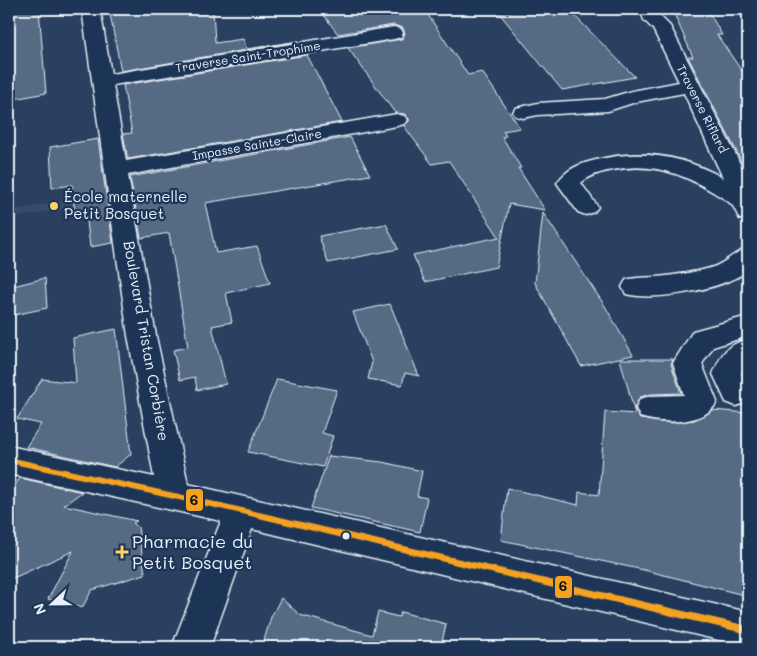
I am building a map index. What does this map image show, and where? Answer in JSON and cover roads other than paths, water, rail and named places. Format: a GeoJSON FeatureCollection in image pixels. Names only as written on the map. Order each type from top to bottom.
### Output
{"type":"FeatureCollection","features":[{"type":"Feature","properties":{"kind":"street","name":"Boulevard Tristan Corbière"},"geometry":{"type":"LineString","coordinates":[[91,9],[142,336],[174,495]]}},
{"type":"Feature","properties":{"kind":"street","name":"Traverse Riflard"},"geometry":{"type":"LineString","coordinates":[[649,9],[653,20],[661,26],[689,86],[726,157],[746,207]]}},
{"type":"Feature","properties":{"kind":"street","name":"Traverse Saint-Trophime"},"geometry":{"type":"LineString","coordinates":[[102,81],[394,33]]}},
{"type":"Feature","properties":{"kind":"street"},"geometry":{"type":"LineString","coordinates":[[523,112],[538,109],[608,105],[632,97],[689,86]]}},
{"type":"Feature","properties":{"kind":"street","name":"Impasse Sainte-Claire"},"geometry":{"type":"LineString","coordinates":[[116,170],[397,120]]}},
{"type":"Feature","properties":{"kind":"street"},"geometry":{"type":"LineString","coordinates":[[586,207],[569,183],[572,178],[589,169],[614,162],[640,158],[661,160],[688,169],[722,186],[746,207]]}},
{"type":"Feature","properties":{"kind":"street"},"geometry":{"type":"LineString","coordinates":[[635,287],[656,288],[722,274],[734,268],[748,257]]}},
{"type":"Feature","properties":{"kind":"street"},"geometry":{"type":"LineString","coordinates":[[651,408],[694,407],[702,402],[687,363],[703,338],[748,326]]}},
{"type":"Feature","properties":{"kind":"street"},"geometry":{"type":"LineString","coordinates":[[736,394],[727,374],[733,360],[748,350]]}},
{"type":"Feature","properties":{"kind":"street"},"geometry":{"type":"LineString","coordinates":[[9,460],[174,495],[748,630]]}},
{"type":"Feature","properties":{"kind":"street"},"geometry":{"type":"LineString","coordinates":[[191,647],[242,511]]}},
{"type":"Feature","properties":{"kind":"place","name":"École maternelle Petit Bosquet"},"geometry":{"type":"Point","coordinates":[54,206]}},
{"type":"Feature","properties":{"kind":"place","name":"Pharmacie du Petit Bosquet"},"geometry":{"type":"Point","coordinates":[122,552]}}]}
